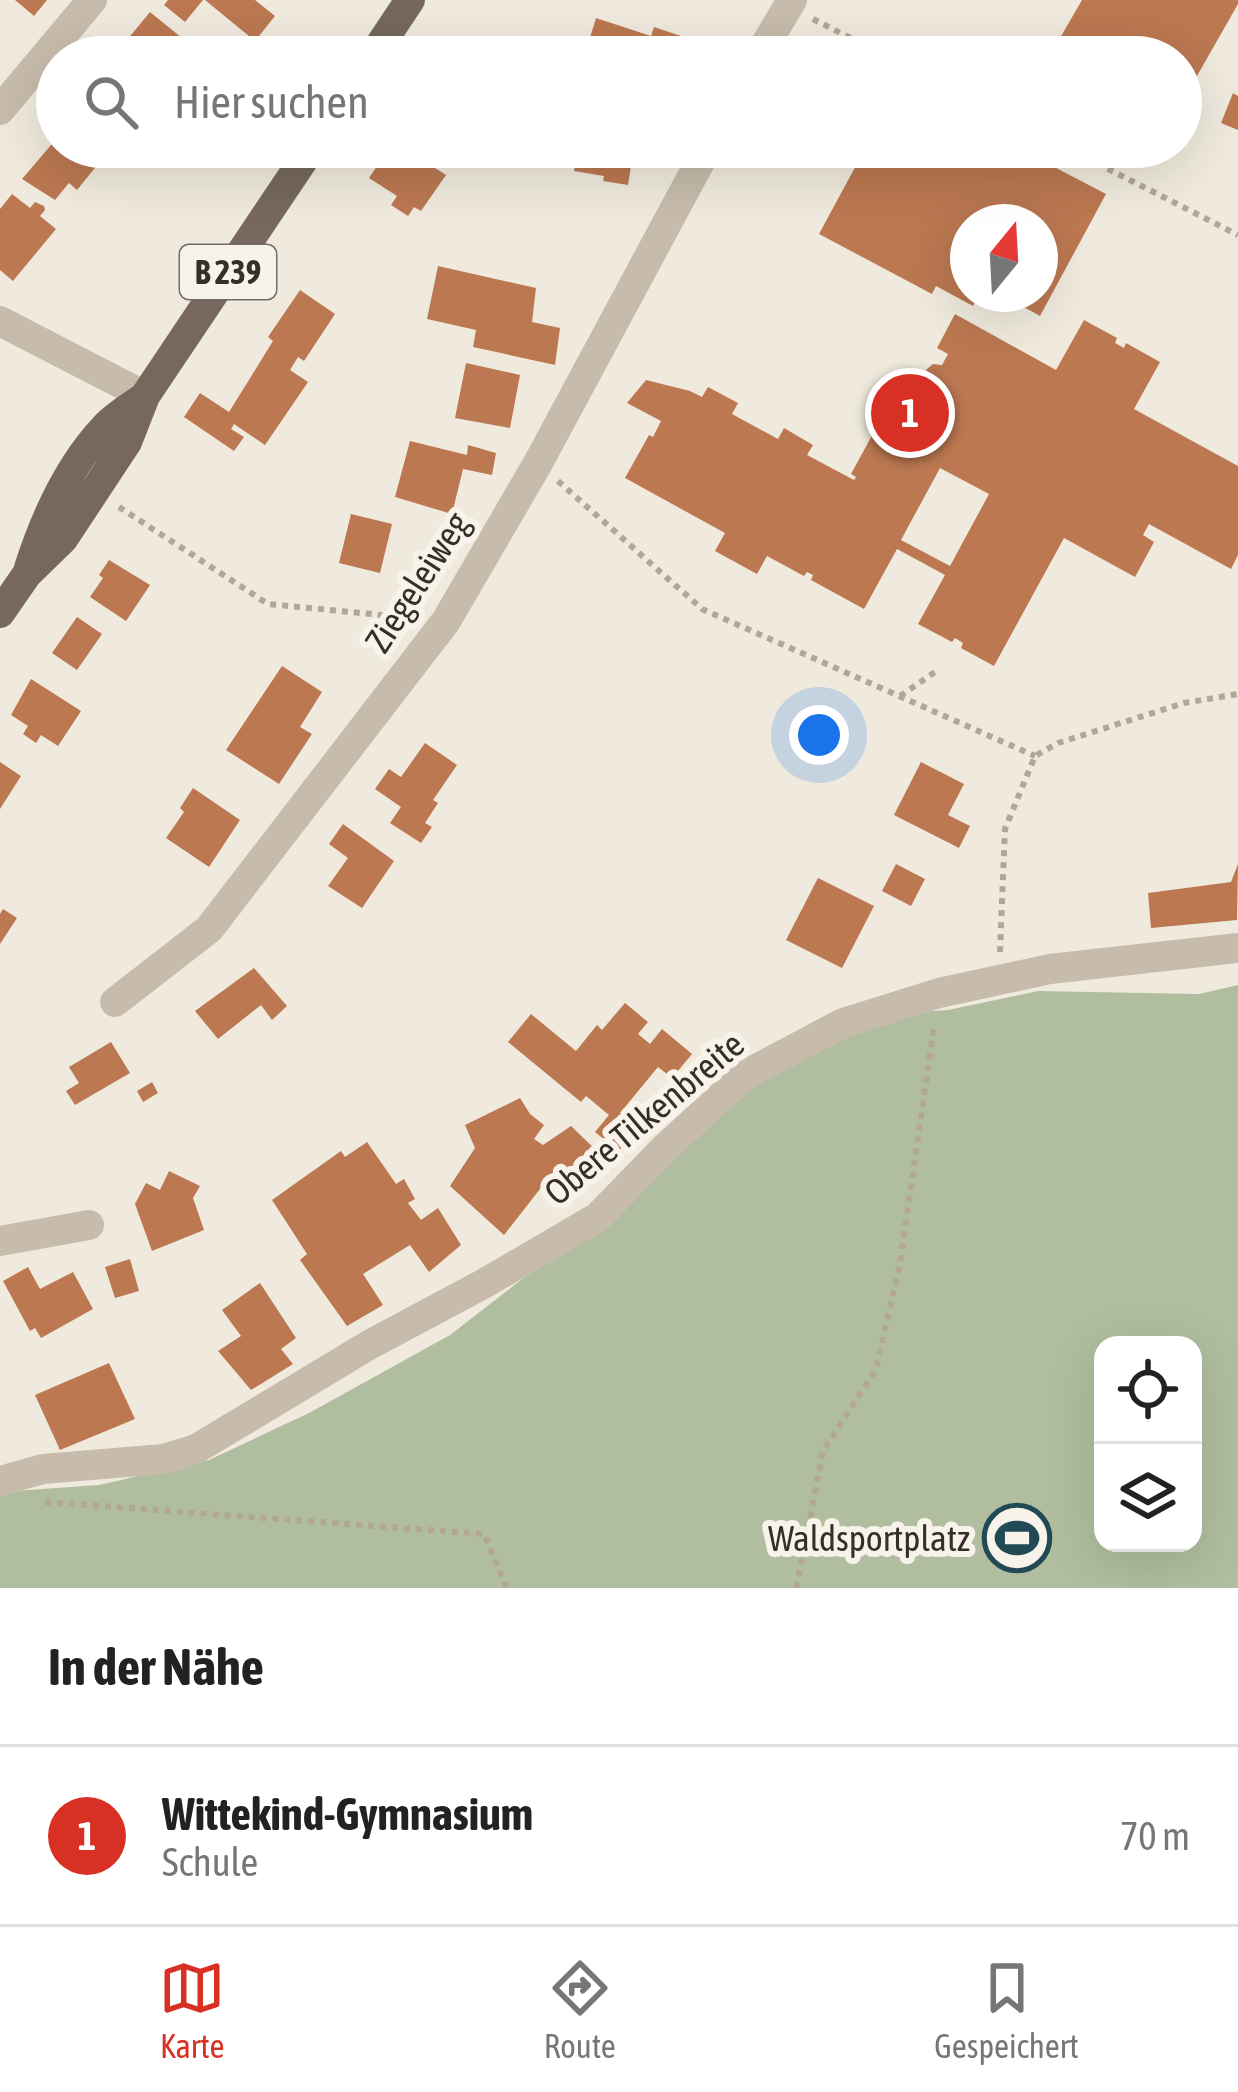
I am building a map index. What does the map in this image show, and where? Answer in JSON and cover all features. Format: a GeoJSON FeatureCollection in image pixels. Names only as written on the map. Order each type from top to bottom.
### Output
{"type":"FeatureCollection","features":[{"type":"Feature","properties":{"kind":"main road"},"geometry":{"type":"LineString","coordinates":[[386,36],[410,0]]}},
{"type":"Feature","properties":{"kind":"main road","name":"B 239"},"geometry":{"type":"LineString","coordinates":[[0,614],[27,574],[63,539],[127,442],[145,396],[298,168]]}},
{"type":"Feature","properties":{"kind":"street"},"geometry":{"type":"LineString","coordinates":[[62,36],[92,0]]}},
{"type":"Feature","properties":{"kind":"street"},"geometry":{"type":"LineString","coordinates":[[770,36],[790,3]]}},
{"type":"Feature","properties":{"kind":"street"},"geometry":{"type":"LineString","coordinates":[[0,110],[36,67]]}},
{"type":"Feature","properties":{"kind":"street","name":"Ziegeleiweg"},"geometry":{"type":"LineString","coordinates":[[115,1002],[208,929],[446,621],[538,463],[697,168]]}},
{"type":"Feature","properties":{"kind":"street"},"geometry":{"type":"LineString","coordinates":[[0,321],[145,396]]}},
{"type":"Feature","properties":{"kind":"street","name":"Obere Tilkenbreite"},"geometry":{"type":"LineString","coordinates":[[0,1481],[43,1468],[164,1459],[196,1449],[598,1216],[745,1075],[843,1023],[939,993],[1050,969],[1238,948]]}},
{"type":"Feature","properties":{"kind":"street"},"geometry":{"type":"LineString","coordinates":[[0,1241],[89,1225]]}},
{"type":"Feature","properties":{"kind":"path"},"geometry":{"type":"LineString","coordinates":[[790,3],[850,36]]}},
{"type":"Feature","properties":{"kind":"path"},"geometry":{"type":"LineString","coordinates":[[1106,168],[1238,235]]}},
{"type":"Feature","properties":{"kind":"path"},"geometry":{"type":"LineString","coordinates":[[538,463],[701,609],[1035,756]]}},
{"type":"Feature","properties":{"kind":"path"},"geometry":{"type":"LineString","coordinates":[[141,521],[268,604],[446,621]]}},
{"type":"Feature","properties":{"kind":"path"},"geometry":{"type":"LineString","coordinates":[[900,696],[935,672]]}},
{"type":"Feature","properties":{"kind":"path"},"geometry":{"type":"LineString","coordinates":[[998,980],[1005,829],[1035,756],[1058,742],[1184,703],[1238,694]]}},
{"type":"Feature","properties":{"kind":"path"},"geometry":{"type":"LineString","coordinates":[[796,1588],[824,1451],[876,1369],[900,1264],[939,993]]}},
{"type":"Feature","properties":{"kind":"path"},"geometry":{"type":"LineString","coordinates":[[39,1501],[484,1534],[506,1588]]}},
{"type":"Feature","properties":{"kind":"green space"},"geometry":{"type":"Polygon","coordinates":[[[1238,985],[1238,1588],[0,1588],[0,1492],[99,1485],[209,1460],[309,1413],[450,1335],[646,1183],[743,1091],[823,1045],[917,1012],[1038,991],[1199,994],[1238,985]]]}},
{"type":"Feature","properties":{"kind":"building"},"geometry":{"type":"Polygon","coordinates":[[[15,0],[47,0],[34,16],[15,0]]]}},
{"type":"Feature","properties":{"kind":"building"},"geometry":{"type":"Polygon","coordinates":[[[168,0],[203,0],[185,22],[164,5],[168,0]]]}},
{"type":"Feature","properties":{"kind":"building"},"geometry":{"type":"Polygon","coordinates":[[[205,0],[255,0],[275,16],[259,36],[249,36],[205,0]]]}},
{"type":"Feature","properties":{"kind":"building"},"geometry":{"type":"Polygon","coordinates":[[[1082,0],[1238,0],[1202,67],[1202,36],[1061,36],[1082,0]]]}},
{"type":"Feature","properties":{"kind":"building"},"geometry":{"type":"Polygon","coordinates":[[[150,12],[180,36],[130,36],[150,12]]]}},
{"type":"Feature","properties":{"kind":"building"},"geometry":{"type":"Polygon","coordinates":[[[596,18],[651,36],[590,36],[596,18]]]}},
{"type":"Feature","properties":{"kind":"building"},"geometry":{"type":"Polygon","coordinates":[[[654,27],[681,36],[651,36],[654,27]]]}},
{"type":"Feature","properties":{"kind":"building"},"geometry":{"type":"Polygon","coordinates":[[[1233,93],[1238,96],[1238,130],[1221,123],[1233,93]]]}},
{"type":"Feature","properties":{"kind":"building"},"geometry":{"type":"Polygon","coordinates":[[[36,163],[36,168],[95,168],[77,190],[69,183],[55,200],[22,179],[36,163]]]}},
{"type":"Feature","properties":{"kind":"building"},"geometry":{"type":"Polygon","coordinates":[[[376,168],[435,168],[446,175],[421,211],[414,207],[408,216],[391,205],[397,196],[369,178],[376,168]]]}},
{"type":"Feature","properties":{"kind":"building"},"geometry":{"type":"Polygon","coordinates":[[[575,168],[631,168],[628,185],[575,168]]]}},
{"type":"Feature","properties":{"kind":"building"},"geometry":{"type":"Polygon","coordinates":[[[855,168],[1056,168],[1106,194],[1058,283],[1058,204],[950,204],[950,294],[936,286],[932,294],[819,234],[855,168]]]}},
{"type":"Feature","properties":{"kind":"building"},"geometry":{"type":"Polygon","coordinates":[[[12,194],[30,208],[35,202],[44,206],[40,216],[56,229],[13,281],[0,270],[0,209],[12,194]]]}},
{"type":"Feature","properties":{"kind":"building"},"geometry":{"type":"Polygon","coordinates":[[[438,266],[536,288],[532,322],[560,328],[555,365],[473,347],[476,330],[427,319],[438,266]]]}},
{"type":"Feature","properties":{"kind":"building"},"geometry":{"type":"Polygon","coordinates":[[[300,290],[335,314],[304,361],[298,357],[290,370],[308,382],[265,445],[234,424],[231,429],[244,437],[234,451],[184,417],[200,393],[229,412],[273,341],[268,337],[300,290]]]}},
{"type":"Feature","properties":{"kind":"building"},"geometry":{"type":"Polygon","coordinates":[[[955,314],[1056,370],[1084,320],[1117,338],[1115,343],[1124,348],[1126,343],[1160,362],[1134,409],[1238,466],[1238,555],[1231,569],[1149,524],[1143,535],[1154,542],[1135,577],[1064,538],[994,666],[961,648],[963,643],[955,638],[952,642],[918,624],[945,575],[897,549],[864,609],[811,580],[813,575],[807,572],[804,576],[767,556],[757,574],[715,551],[725,533],[625,478],[661,421],[627,403],[646,380],[702,397],[708,387],[738,403],[732,414],[778,439],[784,428],[813,445],[807,455],[854,480],[851,474],[875,430],[900,441],[904,433],[899,419],[927,369],[942,365],[948,354],[937,348],[955,314]],[[940,468],[901,540],[950,566],[989,494],[940,468]]]}},
{"type":"Feature","properties":{"kind":"building"},"geometry":{"type":"Polygon","coordinates":[[[466,363],[520,375],[510,428],[455,418],[466,363]]]}},
{"type":"Feature","properties":{"kind":"building"},"geometry":{"type":"Polygon","coordinates":[[[410,441],[467,455],[468,445],[496,453],[492,475],[463,469],[452,514],[395,497],[410,441]]]}},
{"type":"Feature","properties":{"kind":"building"},"geometry":{"type":"Polygon","coordinates":[[[351,514],[392,524],[380,573],[339,563],[351,514]]]}},
{"type":"Feature","properties":{"kind":"building"},"geometry":{"type":"Polygon","coordinates":[[[109,560],[150,585],[126,621],[90,597],[109,560]]]}},
{"type":"Feature","properties":{"kind":"building"},"geometry":{"type":"Polygon","coordinates":[[[77,617],[102,634],[77,670],[52,653],[77,617]]]}},
{"type":"Feature","properties":{"kind":"building"},"geometry":{"type":"Polygon","coordinates":[[[282,666],[322,692],[300,727],[312,734],[279,784],[226,750],[282,666]]]}},
{"type":"Feature","properties":{"kind":"building"},"geometry":{"type":"Polygon","coordinates":[[[31,679],[81,711],[58,746],[41,735],[36,743],[23,734],[28,726],[11,715],[31,679]]]}},
{"type":"Feature","properties":{"kind":"building"},"geometry":{"type":"Polygon","coordinates":[[[425,743],[457,765],[433,800],[438,803],[425,823],[432,827],[421,843],[390,823],[401,807],[375,789],[389,769],[401,777],[425,743]]]}},
{"type":"Feature","properties":{"kind":"building"},"geometry":{"type":"Polygon","coordinates":[[[0,762],[21,776],[0,809],[0,762]]]}},
{"type":"Feature","properties":{"kind":"building"},"geometry":{"type":"Polygon","coordinates":[[[921,762],[964,784],[948,815],[970,826],[959,848],[894,815],[921,762]]]}},
{"type":"Feature","properties":{"kind":"building"},"geometry":{"type":"Polygon","coordinates":[[[193,788],[240,820],[209,867],[166,838],[193,788]]]}},
{"type":"Feature","properties":{"kind":"building"},"geometry":{"type":"Polygon","coordinates":[[[343,824],[394,861],[362,908],[328,886],[348,858],[329,844],[343,824]]]}},
{"type":"Feature","properties":{"kind":"building"},"geometry":{"type":"Polygon","coordinates":[[[896,864],[925,879],[911,906],[882,891],[896,864]]]}},
{"type":"Feature","properties":{"kind":"building"},"geometry":{"type":"Polygon","coordinates":[[[1238,864],[1237,920],[1151,928],[1148,893],[1231,882],[1238,864]]]}},
{"type":"Feature","properties":{"kind":"building"},"geometry":{"type":"Polygon","coordinates":[[[818,878],[874,906],[842,968],[786,940],[818,878]]]}},
{"type":"Feature","properties":{"kind":"building"},"geometry":{"type":"Polygon","coordinates":[[[3,909],[17,918],[0,944],[0,914],[3,909]]]}},
{"type":"Feature","properties":{"kind":"building"},"geometry":{"type":"Polygon","coordinates":[[[254,968],[287,1006],[272,1020],[261,1005],[218,1039],[195,1011],[254,968]]]}},
{"type":"Feature","properties":{"kind":"building"},"geometry":{"type":"Polygon","coordinates":[[[625,1003],[648,1022],[638,1034],[650,1044],[662,1029],[692,1054],[672,1078],[658,1067],[620,1113],[638,1128],[619,1151],[595,1132],[609,1115],[586,1096],[581,1102],[508,1042],[531,1014],[576,1051],[597,1025],[602,1030],[625,1003]]]}},
{"type":"Feature","properties":{"kind":"building"},"geometry":{"type":"Polygon","coordinates":[[[111,1042],[130,1073],[75,1105],[66,1091],[79,1083],[69,1067],[111,1042]]]}},
{"type":"Feature","properties":{"kind":"building"},"geometry":{"type":"Polygon","coordinates":[[[152,1082],[158,1093],[143,1102],[137,1091],[152,1082]]]}},
{"type":"Feature","properties":{"kind":"building"},"geometry":{"type":"Polygon","coordinates":[[[520,1098],[544,1125],[534,1139],[543,1145],[571,1126],[601,1155],[576,1188],[554,1171],[504,1235],[450,1186],[475,1148],[465,1125],[520,1098]]]}},
{"type":"Feature","properties":{"kind":"building"},"geometry":{"type":"Polygon","coordinates":[[[367,1142],[396,1184],[404,1179],[415,1199],[408,1203],[421,1220],[438,1208],[461,1245],[429,1272],[410,1245],[363,1274],[383,1305],[347,1326],[300,1260],[307,1254],[272,1200],[341,1151],[345,1157],[367,1142]]]}},
{"type":"Feature","properties":{"kind":"building"},"geometry":{"type":"Polygon","coordinates":[[[169,1171],[200,1186],[193,1198],[204,1230],[152,1251],[135,1204],[146,1183],[160,1190],[169,1171]]]}},
{"type":"Feature","properties":{"kind":"building"},"geometry":{"type":"Polygon","coordinates":[[[130,1259],[139,1291],[115,1298],[105,1267],[130,1259]]]}},
{"type":"Feature","properties":{"kind":"building"},"geometry":{"type":"Polygon","coordinates":[[[28,1267],[40,1289],[73,1272],[93,1309],[41,1338],[35,1328],[30,1331],[3,1281],[28,1267]]]}},
{"type":"Feature","properties":{"kind":"building"},"geometry":{"type":"Polygon","coordinates":[[[260,1283],[296,1338],[281,1349],[293,1364],[251,1390],[218,1351],[241,1336],[222,1310],[260,1283]]]}},
{"type":"Feature","properties":{"kind":"building"},"geometry":{"type":"Polygon","coordinates":[[[109,1363],[135,1419],[60,1450],[35,1395],[109,1363]]]}},
{"type":"Feature","properties":{"kind":"place","name":"Wittekind-Gymnasium"},"geometry":{"type":"Point","coordinates":[910,413]}},
{"type":"Feature","properties":{"kind":"place","name":"Waldsportplatz"},"geometry":{"type":"Point","coordinates":[1017,1538]}}]}
